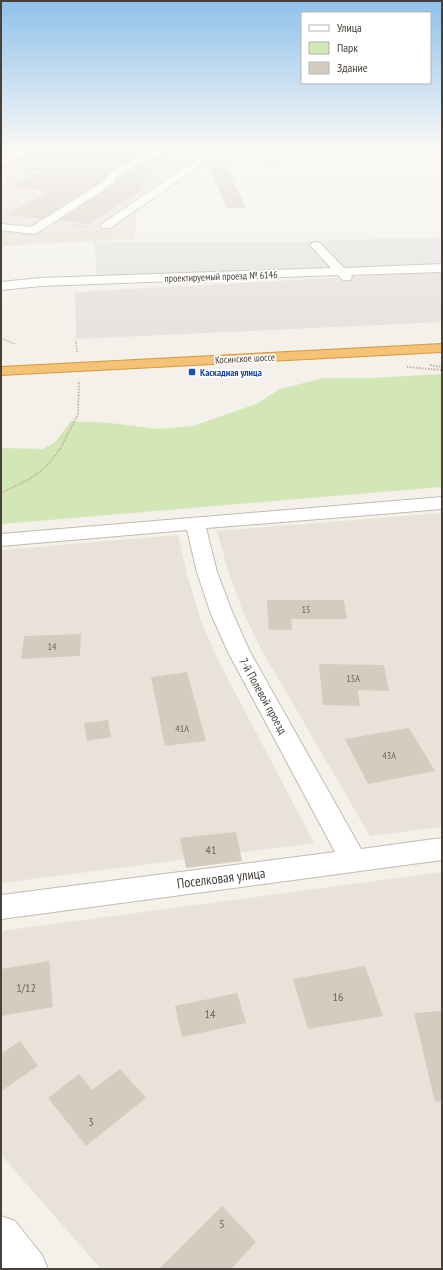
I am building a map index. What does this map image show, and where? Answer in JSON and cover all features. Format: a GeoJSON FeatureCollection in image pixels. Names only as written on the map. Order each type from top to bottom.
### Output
{"type":"FeatureCollection","features":[{"type":"Feature","properties":{"kind":"highway","name":"Косинское шоссе"},"geometry":{"type":"LineString","coordinates":[[1,358],[442,337]]}},
{"type":"Feature","properties":{"kind":"highway","name":"Косинское шоссе"},"geometry":{"type":"LineString","coordinates":[[1,371],[442,348]]}},
{"type":"Feature","properties":{"kind":"street"},"geometry":{"type":"LineString","coordinates":[[1,227],[33,231],[69,208]]}},
{"type":"Feature","properties":{"kind":"street"},"geometry":{"type":"LineString","coordinates":[[106,226],[132,208]]}},
{"type":"Feature","properties":{"kind":"street"},"geometry":{"type":"LineString","coordinates":[[316,245],[343,274]]}},
{"type":"Feature","properties":{"kind":"street","name":"проектируемый проезд № 6146"},"geometry":{"type":"LineString","coordinates":[[1,286],[41,282],[343,274],[442,268]]}},
{"type":"Feature","properties":{"kind":"street"},"geometry":{"type":"LineString","coordinates":[[1,540],[442,503]]}},
{"type":"Feature","properties":{"kind":"street","name":"7-й Полевой проезд"},"geometry":{"type":"LineString","coordinates":[[195,523],[208,572],[222,614],[239,652],[354,861]]}},
{"type":"Feature","properties":{"kind":"street","name":"Поселковая улица"},"geometry":{"type":"LineString","coordinates":[[1,906],[442,849]]}},
{"type":"Feature","properties":{"kind":"street"},"geometry":{"type":"LineString","coordinates":[[1,1235],[28,1269]]}},
{"type":"Feature","properties":{"kind":"path"},"geometry":{"type":"LineString","coordinates":[[47,223],[90,227],[106,226]]}},
{"type":"Feature","properties":{"kind":"path"},"geometry":{"type":"LineString","coordinates":[[1,338],[15,344]]}},
{"type":"Feature","properties":{"kind":"path"},"geometry":{"type":"LineString","coordinates":[[402,366],[442,370]]}},
{"type":"Feature","properties":{"kind":"path"},"geometry":{"type":"LineString","coordinates":[[1,493],[28,480],[46,467],[60,449],[78,414],[79,382]]}},
{"type":"Feature","properties":{"kind":"shaded area"},"geometry":{"type":"Polygon","coordinates":[[[1,208],[138,208],[136,210],[135,239],[1,246],[1,208]]]}},
{"type":"Feature","properties":{"kind":"shaded area"},"geometry":{"type":"Polygon","coordinates":[[[442,237],[442,263],[97,277],[94,242],[314,241],[442,237]]]}},
{"type":"Feature","properties":{"kind":"shaded area"},"geometry":{"type":"Polygon","coordinates":[[[442,272],[442,322],[76,339],[75,292],[442,272]]]}},
{"type":"Feature","properties":{"kind":"shaded area"},"geometry":{"type":"Polygon","coordinates":[[[442,513],[442,827],[370,836],[261,649],[243,612],[228,570],[217,531],[442,513]]]}},
{"type":"Feature","properties":{"kind":"shaded area"},"geometry":{"type":"Polygon","coordinates":[[[178,535],[187,574],[200,618],[216,656],[314,843],[1,883],[1,550],[178,535]]]}},
{"type":"Feature","properties":{"kind":"shaded area"},"geometry":{"type":"Polygon","coordinates":[[[442,872],[442,1269],[101,1269],[1,1155],[1,931],[442,872]]]}},
{"type":"Feature","properties":{"kind":"green space"},"geometry":{"type":"Polygon","coordinates":[[[442,374],[442,487],[1,524],[1,448],[43,449],[55,442],[71,421],[110,423],[157,429],[193,426],[256,404],[280,389],[324,378],[371,378],[442,374]]]}},
{"type":"Feature","properties":{"kind":"building"},"geometry":{"type":"Polygon","coordinates":[[[18,208],[59,208],[42,219],[6,215],[18,208]]]}},
{"type":"Feature","properties":{"kind":"building"},"geometry":{"type":"Polygon","coordinates":[[[77,208],[113,208],[89,224],[59,220],[77,208]]]}},
{"type":"Feature","properties":{"kind":"building"},"geometry":{"type":"Polygon","coordinates":[[[267,600],[344,600],[347,619],[291,619],[292,630],[269,630],[267,600]]]}},
{"type":"Feature","properties":{"kind":"building"},"geometry":{"type":"Polygon","coordinates":[[[81,634],[80,656],[21,659],[24,636],[81,634]]]}},
{"type":"Feature","properties":{"kind":"building"},"geometry":{"type":"Polygon","coordinates":[[[319,664],[384,665],[389,691],[358,690],[360,706],[323,705],[319,664]]]}},
{"type":"Feature","properties":{"kind":"building"},"geometry":{"type":"Polygon","coordinates":[[[187,672],[206,741],[165,746],[151,677],[187,672]]]}},
{"type":"Feature","properties":{"kind":"building"},"geometry":{"type":"Polygon","coordinates":[[[108,720],[111,737],[87,741],[84,723],[108,720]]]}},
{"type":"Feature","properties":{"kind":"building"},"geometry":{"type":"Polygon","coordinates":[[[409,728],[435,771],[368,784],[345,739],[409,728]]]}},
{"type":"Feature","properties":{"kind":"building"},"geometry":{"type":"Polygon","coordinates":[[[236,832],[242,861],[186,868],[180,838],[236,832]]]}},
{"type":"Feature","properties":{"kind":"building"},"geometry":{"type":"Polygon","coordinates":[[[49,961],[53,1007],[1,1016],[1,969],[49,961]]]}},
{"type":"Feature","properties":{"kind":"building"},"geometry":{"type":"Polygon","coordinates":[[[365,966],[383,1016],[308,1029],[293,979],[365,966]]]}},
{"type":"Feature","properties":{"kind":"building"},"geometry":{"type":"Polygon","coordinates":[[[237,993],[246,1023],[182,1037],[175,1006],[237,993]]]}},
{"type":"Feature","properties":{"kind":"building"},"geometry":{"type":"Polygon","coordinates":[[[442,1011],[442,1101],[435,1102],[414,1013],[442,1011]]]}},
{"type":"Feature","properties":{"kind":"building"},"geometry":{"type":"Polygon","coordinates":[[[20,1041],[38,1066],[1,1091],[1,1054],[20,1041]]]}},
{"type":"Feature","properties":{"kind":"building"},"geometry":{"type":"Polygon","coordinates":[[[120,1069],[146,1098],[86,1146],[48,1098],[79,1074],[92,1090],[120,1069]]]}},
{"type":"Feature","properties":{"kind":"building"},"geometry":{"type":"Polygon","coordinates":[[[222,1206],[256,1242],[231,1269],[159,1269],[222,1206]]]}},
{"type":"Feature","properties":{"kind":"place","name":"Каскадная улица"},"geometry":{"type":"Point","coordinates":[192,372]}}]}
